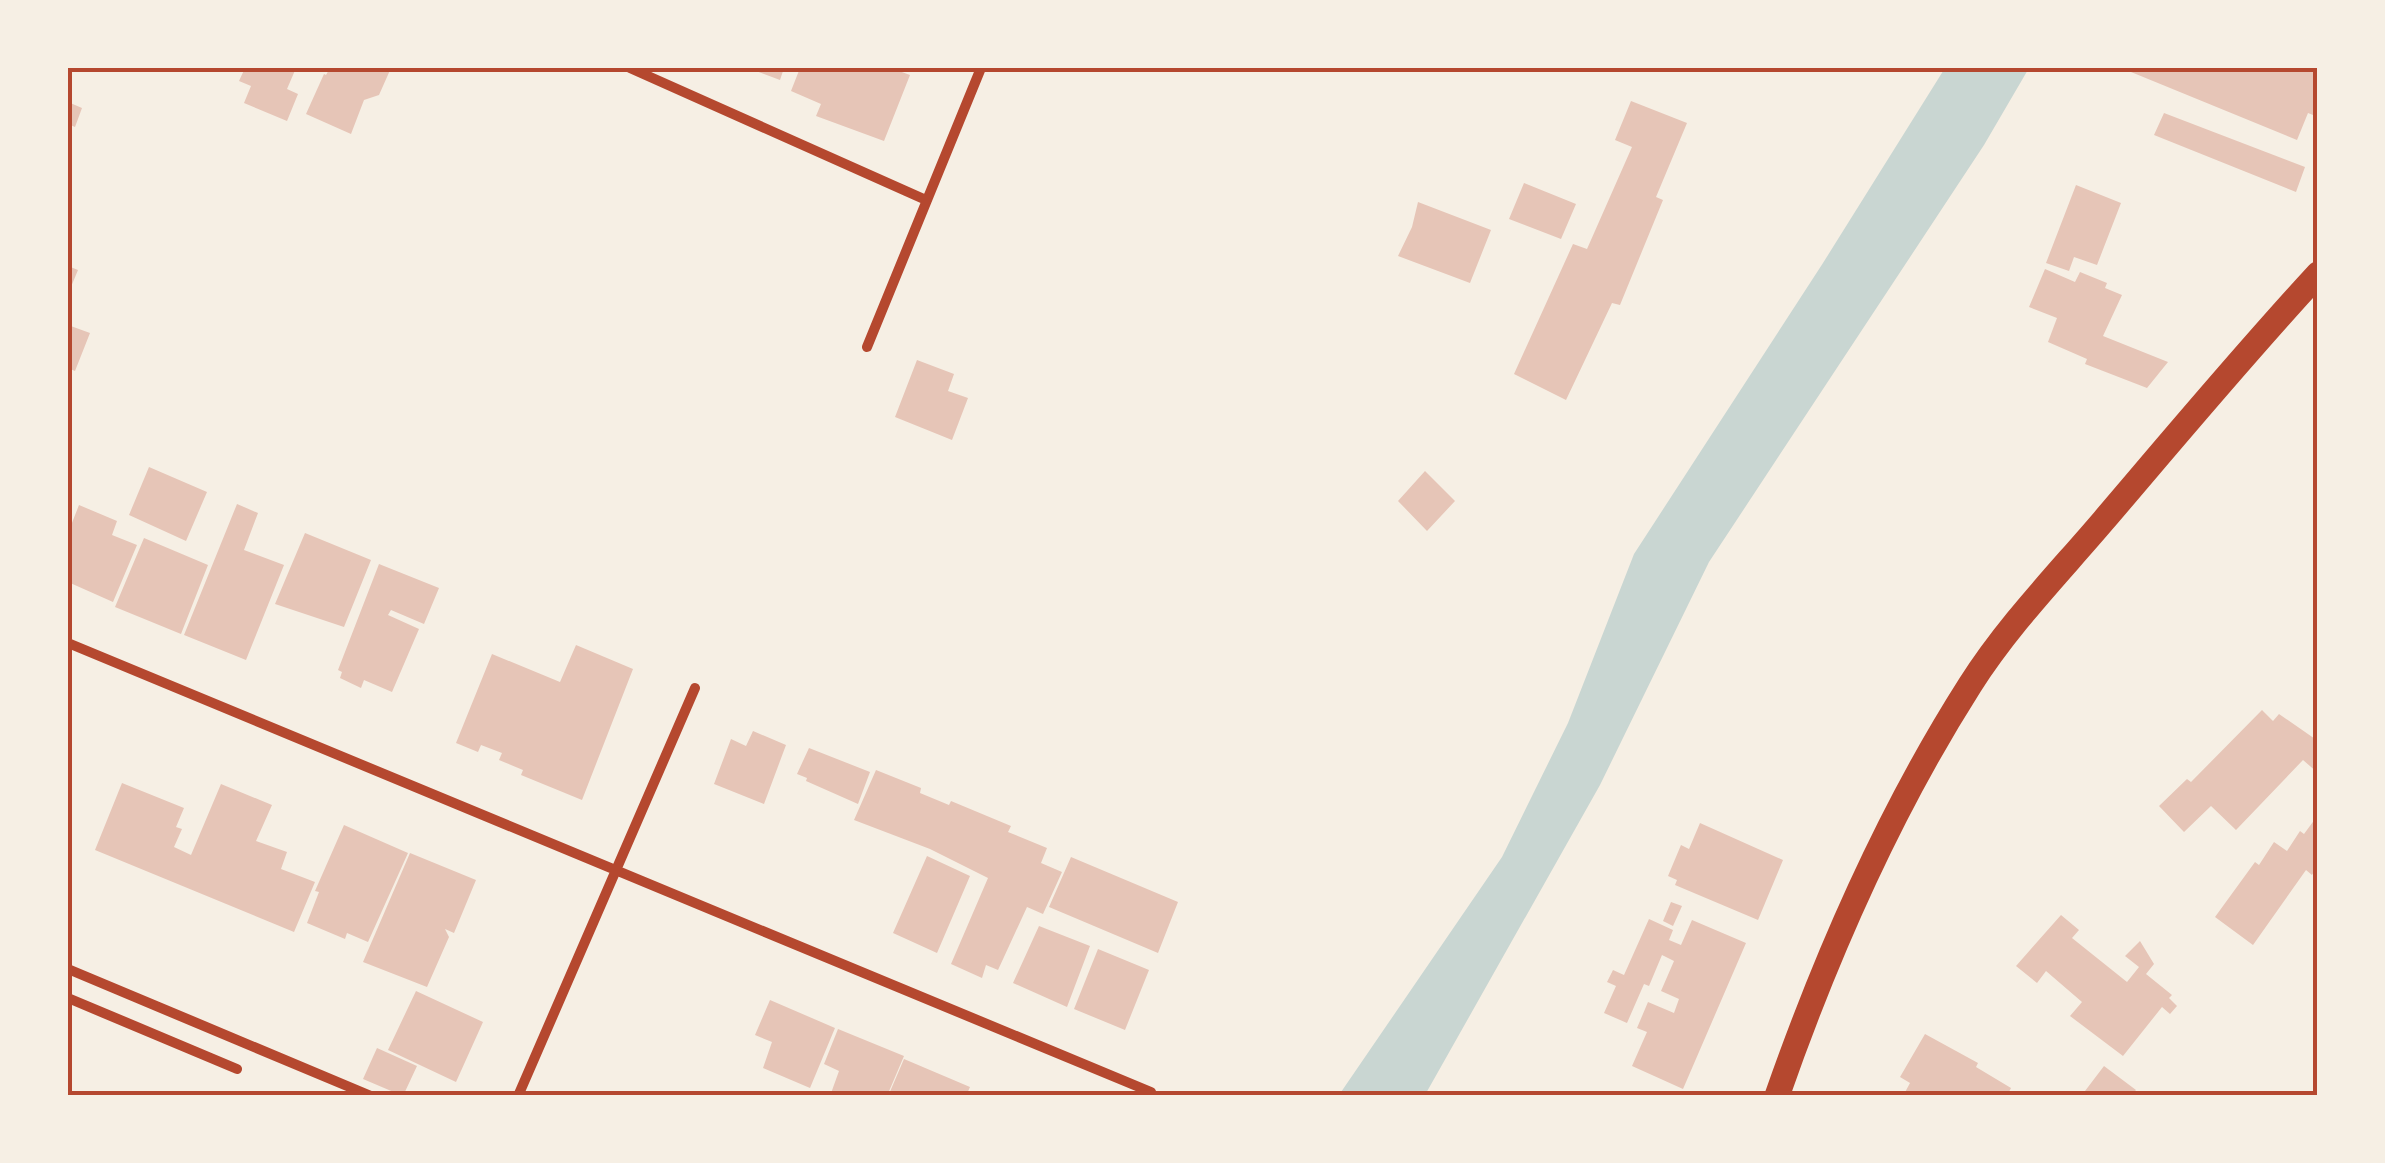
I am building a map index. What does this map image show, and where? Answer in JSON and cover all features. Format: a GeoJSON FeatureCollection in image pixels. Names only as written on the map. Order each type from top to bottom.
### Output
{"type":"FeatureCollection","features":[{"type":"Feature","properties":{"kind":"main road"},"geometry":{"type":"LineString","coordinates":[[1777,1096],[1859,891],[1892,822],[1971,683],[2019,618],[2318,274]]}},
{"type":"Feature","properties":{"kind":"street"},"geometry":{"type":"LineString","coordinates":[[630,68],[926,200]]}},
{"type":"Feature","properties":{"kind":"street"},"geometry":{"type":"LineString","coordinates":[[867,347],[981,68]]}},
{"type":"Feature","properties":{"kind":"street"},"geometry":{"type":"LineString","coordinates":[[68,644],[1151,1092]]}},
{"type":"Feature","properties":{"kind":"street"},"geometry":{"type":"LineString","coordinates":[[518,1096],[695,688]]}},
{"type":"Feature","properties":{"kind":"street"},"geometry":{"type":"LineString","coordinates":[[68,970],[372,1096]]}},
{"type":"Feature","properties":{"kind":"street"},"geometry":{"type":"LineString","coordinates":[[68,998],[237,1069]]}},
{"type":"Feature","properties":{"kind":"shaded area"},"geometry":{"type":"Polygon","coordinates":[[[1945,68],[2029,68],[1984,145],[1709,562],[1600,785],[1425,1095],[1339,1095],[1502,857],[1568,723],[1634,554],[1945,68]]]}},
{"type":"Feature","properties":{"kind":"building"},"geometry":{"type":"Polygon","coordinates":[[[245,68],[296,68],[287,89],[298,94],[287,121],[244,103],[251,86],[239,81],[245,68]]]}},
{"type":"Feature","properties":{"kind":"building"},"geometry":{"type":"Polygon","coordinates":[[[330,68],[391,68],[379,95],[364,100],[351,134],[306,114],[330,68]]]}},
{"type":"Feature","properties":{"kind":"building"},"geometry":{"type":"Polygon","coordinates":[[[748,68],[784,68],[780,80],[748,68]]]}},
{"type":"Feature","properties":{"kind":"building"},"geometry":{"type":"Polygon","coordinates":[[[800,68],[891,68],[910,75],[884,141],[816,116],[821,104],[791,91],[800,68]]]}},
{"type":"Feature","properties":{"kind":"building"},"geometry":{"type":"Polygon","coordinates":[[[2133,68],[2318,68],[2318,117],[2308,113],[2297,140],[2131,72],[2133,68]]]}},
{"type":"Feature","properties":{"kind":"building"},"geometry":{"type":"Polygon","coordinates":[[[1631,101],[1687,123],[1656,197],[1663,200],[1620,305],[1612,303],[1566,400],[1514,374],[1573,244],[1587,249],[1632,147],[1615,140],[1631,101]]]}},
{"type":"Feature","properties":{"kind":"building"},"geometry":{"type":"Polygon","coordinates":[[[68,102],[82,108],[75,127],[68,124],[68,102]]]}},
{"type":"Feature","properties":{"kind":"building"},"geometry":{"type":"Polygon","coordinates":[[[2164,113],[2305,167],[2296,192],[2154,135],[2164,113]]]}},
{"type":"Feature","properties":{"kind":"building"},"geometry":{"type":"Polygon","coordinates":[[[1524,183],[1576,204],[1561,239],[1509,219],[1524,183]]]}},
{"type":"Feature","properties":{"kind":"building"},"geometry":{"type":"Polygon","coordinates":[[[2076,185],[2121,203],[2097,265],[2074,257],[2069,271],[2046,263],[2076,185]]]}},
{"type":"Feature","properties":{"kind":"building"},"geometry":{"type":"Polygon","coordinates":[[[1418,202],[1491,230],[1470,283],[1398,256],[1412,227],[1418,202]]]}},
{"type":"Feature","properties":{"kind":"building"},"geometry":{"type":"Polygon","coordinates":[[[68,266],[78,270],[68,294],[68,266]]]}},
{"type":"Feature","properties":{"kind":"building"},"geometry":{"type":"Polygon","coordinates":[[[2045,269],[2075,282],[2080,272],[2107,283],[2105,288],[2122,295],[2103,336],[2168,362],[2147,388],[2085,364],[2087,359],[2048,342],[2057,318],[2029,307],[2045,269]]]}},
{"type":"Feature","properties":{"kind":"building"},"geometry":{"type":"Polygon","coordinates":[[[68,325],[90,333],[75,371],[68,368],[68,325]]]}},
{"type":"Feature","properties":{"kind":"building"},"geometry":{"type":"Polygon","coordinates":[[[917,360],[954,374],[948,391],[968,398],[952,440],[895,417],[917,360]]]}},
{"type":"Feature","properties":{"kind":"building"},"geometry":{"type":"Polygon","coordinates":[[[149,467],[207,492],[186,541],[129,515],[149,467]]]}},
{"type":"Feature","properties":{"kind":"building"},"geometry":{"type":"Polygon","coordinates":[[[1425,471],[1455,501],[1427,531],[1398,501],[1425,471]]]}},
{"type":"Feature","properties":{"kind":"building"},"geometry":{"type":"Polygon","coordinates":[[[237,504],[258,513],[244,550],[284,565],[246,660],[184,635],[237,504]]]}},
{"type":"Feature","properties":{"kind":"building"},"geometry":{"type":"Polygon","coordinates":[[[79,505],[117,521],[112,535],[137,545],[113,602],[68,582],[68,533],[79,505]]]}},
{"type":"Feature","properties":{"kind":"building"},"geometry":{"type":"Polygon","coordinates":[[[305,533],[371,560],[344,627],[275,604],[305,533]]]}},
{"type":"Feature","properties":{"kind":"building"},"geometry":{"type":"Polygon","coordinates":[[[144,538],[208,565],[181,634],[115,607],[144,538]]]}},
{"type":"Feature","properties":{"kind":"building"},"geometry":{"type":"Polygon","coordinates":[[[379,564],[439,588],[424,624],[391,610],[388,615],[419,629],[392,692],[364,680],[361,688],[340,678],[342,672],[338,670],[379,564]]]}},
{"type":"Feature","properties":{"kind":"building"},"geometry":{"type":"Polygon","coordinates":[[[576,645],[633,669],[582,800],[521,775],[523,770],[499,760],[502,753],[481,745],[478,752],[456,743],[492,654],[560,682],[576,645]]]}},
{"type":"Feature","properties":{"kind":"building"},"geometry":{"type":"Polygon","coordinates":[[[2262,710],[2273,721],[2279,714],[2318,741],[2318,773],[2303,760],[2236,830],[2211,806],[2184,832],[2159,806],[2187,779],[2191,782],[2262,710]]]}},
{"type":"Feature","properties":{"kind":"building"},"geometry":{"type":"Polygon","coordinates":[[[753,731],[786,745],[764,804],[714,784],[731,739],[746,746],[753,731]]]}},
{"type":"Feature","properties":{"kind":"building"},"geometry":{"type":"Polygon","coordinates":[[[809,748],[870,772],[858,804],[797,774],[809,748]]]}},
{"type":"Feature","properties":{"kind":"building"},"geometry":{"type":"Polygon","coordinates":[[[876,770],[921,788],[920,793],[949,805],[951,801],[1011,826],[1008,832],[1047,848],[1041,863],[1062,872],[1043,914],[1027,907],[998,970],[986,965],[982,978],[951,964],[988,878],[930,849],[854,820],[876,770]]]}},
{"type":"Feature","properties":{"kind":"building"},"geometry":{"type":"Polygon","coordinates":[[[122,783],[184,808],[176,827],[182,829],[174,847],[191,855],[221,784],[272,805],[256,841],[287,852],[281,869],[315,882],[294,932],[95,850],[122,783]]]}},
{"type":"Feature","properties":{"kind":"building"},"geometry":{"type":"Polygon","coordinates":[[[2318,815],[2318,872],[2315,870],[2312,875],[2306,870],[2253,945],[2215,917],[2274,842],[2287,851],[2300,831],[2304,834],[2318,815]]]}},
{"type":"Feature","properties":{"kind":"building"},"geometry":{"type":"Polygon","coordinates":[[[1700,823],[1783,860],[1758,920],[1675,885],[1677,880],[1668,876],[1681,845],[1689,849],[1700,823]]]}},
{"type":"Feature","properties":{"kind":"building"},"geometry":{"type":"Polygon","coordinates":[[[344,825],[408,853],[368,942],[347,933],[345,939],[307,923],[319,892],[315,891],[344,825]]]}},
{"type":"Feature","properties":{"kind":"building"},"geometry":{"type":"Polygon","coordinates":[[[410,853],[476,880],[454,933],[445,929],[449,937],[427,987],[363,962],[410,853]]]}},
{"type":"Feature","properties":{"kind":"building"},"geometry":{"type":"Polygon","coordinates":[[[927,856],[970,876],[937,953],[893,933],[927,856]]]}},
{"type":"Feature","properties":{"kind":"building"},"geometry":{"type":"Polygon","coordinates":[[[1071,857],[1178,902],[1158,953],[1049,907],[1071,857]]]}},
{"type":"Feature","properties":{"kind":"building"},"geometry":{"type":"Polygon","coordinates":[[[1671,902],[1682,906],[1673,926],[1663,921],[1671,902]]]}},
{"type":"Feature","properties":{"kind":"building"},"geometry":{"type":"Polygon","coordinates":[[[2061,915],[2079,930],[2072,938],[2127,982],[2139,967],[2125,956],[2140,941],[2154,964],[2146,974],[2172,995],[2169,998],[2177,1006],[2170,1014],[2162,1007],[2123,1056],[2070,1016],[2082,1002],[2046,971],[2037,983],[2016,966],[2061,915]]]}},
{"type":"Feature","properties":{"kind":"building"},"geometry":{"type":"Polygon","coordinates":[[[1649,919],[1673,930],[1669,940],[1681,945],[1692,920],[1746,943],[1683,1089],[1632,1066],[1647,1032],[1637,1028],[1648,1002],[1674,1013],[1679,999],[1661,991],[1674,961],[1662,955],[1627,1023],[1604,1013],[1616,986],[1607,982],[1613,970],[1624,975],[1649,919]]]}},
{"type":"Feature","properties":{"kind":"building"},"geometry":{"type":"Polygon","coordinates":[[[1039,926],[1090,946],[1067,1007],[1013,983],[1039,926]]]}},
{"type":"Feature","properties":{"kind":"building"},"geometry":{"type":"Polygon","coordinates":[[[1098,949],[1149,970],[1125,1030],[1074,1009],[1098,949]]]}},
{"type":"Feature","properties":{"kind":"building"},"geometry":{"type":"Polygon","coordinates":[[[416,991],[483,1022],[456,1082],[388,1050],[416,991]]]}},
{"type":"Feature","properties":{"kind":"building"},"geometry":{"type":"Polygon","coordinates":[[[770,1000],[835,1028],[810,1088],[763,1068],[772,1042],[755,1035],[770,1000]]]}},
{"type":"Feature","properties":{"kind":"building"},"geometry":{"type":"Polygon","coordinates":[[[838,1029],[904,1056],[887,1096],[830,1096],[839,1071],[824,1064],[838,1029]]]}},
{"type":"Feature","properties":{"kind":"building"},"geometry":{"type":"Polygon","coordinates":[[[1925,1034],[1978,1063],[1976,1067],[2011,1088],[2007,1096],[1903,1096],[1910,1083],[1900,1077],[1925,1034]]]}},
{"type":"Feature","properties":{"kind":"building"},"geometry":{"type":"Polygon","coordinates":[[[377,1048],[417,1066],[403,1096],[363,1079],[377,1048]]]}},
{"type":"Feature","properties":{"kind":"building"},"geometry":{"type":"Polygon","coordinates":[[[904,1059],[970,1087],[966,1096],[889,1094],[904,1059]]]}},
{"type":"Feature","properties":{"kind":"building"},"geometry":{"type":"Polygon","coordinates":[[[2104,1066],[2136,1090],[2131,1096],[2090,1096],[2085,1091],[2104,1066]]]}}]}
